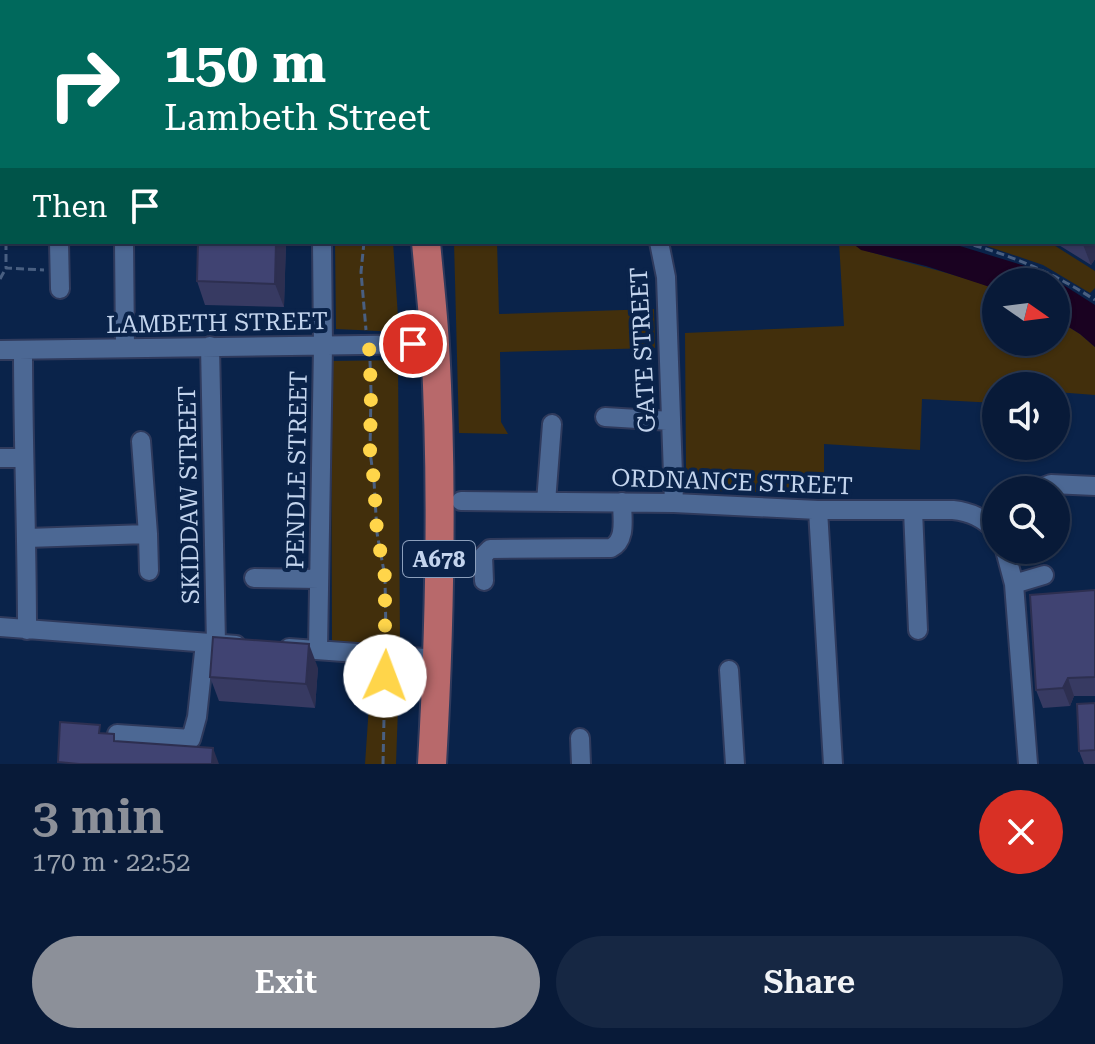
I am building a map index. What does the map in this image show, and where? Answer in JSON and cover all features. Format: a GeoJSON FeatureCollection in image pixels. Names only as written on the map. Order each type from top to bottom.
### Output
{"type":"FeatureCollection","features":[{"type":"Feature","properties":{"kind":"highway","name":"A678"},"geometry":{"type":"LineString","coordinates":[[426,244],[435,344],[439,500],[438,659],[432,764]]}},
{"type":"Feature","properties":{"kind":"street"},"geometry":{"type":"LineString","coordinates":[[59,244],[60,280]]}},
{"type":"Feature","properties":{"kind":"street"},"geometry":{"type":"LineString","coordinates":[[124,244],[125,348]]}},
{"type":"Feature","properties":{"kind":"street","name":"PENDLE STREET"},"geometry":{"type":"LineString","coordinates":[[318,650],[322,244]]}},
{"type":"Feature","properties":{"kind":"street","name":"GATE STREET"},"geometry":{"type":"LineString","coordinates":[[659,244],[666,277],[674,503]]}},
{"type":"Feature","properties":{"kind":"street","name":"LAMBETH STREET"},"geometry":{"type":"LineString","coordinates":[[0,350],[435,344]]}},
{"type":"Feature","properties":{"kind":"street","name":"SKIDDAW STREET"},"geometry":{"type":"LineString","coordinates":[[117,734],[191,739],[197,717],[210,643],[210,346]]}},
{"type":"Feature","properties":{"kind":"street"},"geometry":{"type":"LineString","coordinates":[[23,350],[27,630]]}},
{"type":"Feature","properties":{"kind":"street"},"geometry":{"type":"LineString","coordinates":[[605,417],[671,421]]}},
{"type":"Feature","properties":{"kind":"street"},"geometry":{"type":"LineString","coordinates":[[546,502],[552,424]]}},
{"type":"Feature","properties":{"kind":"street"},"geometry":{"type":"LineString","coordinates":[[141,441],[149,571]]}},
{"type":"Feature","properties":{"kind":"street"},"geometry":{"type":"LineString","coordinates":[[0,458],[23,458]]}},
{"type":"Feature","properties":{"kind":"street"},"geometry":{"type":"LineString","coordinates":[[1070,485],[1095,486]]}},
{"type":"Feature","properties":{"kind":"street","name":"ORDNANCE STREET"},"geometry":{"type":"LineString","coordinates":[[461,501],[913,510],[965,512],[982,519]]}},
{"type":"Feature","properties":{"kind":"street"},"geometry":{"type":"LineString","coordinates":[[484,581],[483,556],[490,549],[611,548],[618,545],[621,539],[622,502]]}},
{"type":"Feature","properties":{"kind":"street"},"geometry":{"type":"LineString","coordinates":[[818,510],[833,764]]}},
{"type":"Feature","properties":{"kind":"street"},"geometry":{"type":"LineString","coordinates":[[913,510],[918,630]]}},
{"type":"Feature","properties":{"kind":"street"},"geometry":{"type":"LineString","coordinates":[[27,538],[148,534]]}},
{"type":"Feature","properties":{"kind":"street"},"geometry":{"type":"LineString","coordinates":[[1009,564],[1014,584],[1028,764]]}},
{"type":"Feature","properties":{"kind":"street"},"geometry":{"type":"LineString","coordinates":[[1014,584],[1044,575]]}},
{"type":"Feature","properties":{"kind":"street"},"geometry":{"type":"LineString","coordinates":[[254,578],[319,579]]}},
{"type":"Feature","properties":{"kind":"street"},"geometry":{"type":"LineString","coordinates":[[0,627],[438,659]]}},
{"type":"Feature","properties":{"kind":"street"},"geometry":{"type":"LineString","coordinates":[[729,670],[735,764]]}},
{"type":"Feature","properties":{"kind":"street"},"geometry":{"type":"LineString","coordinates":[[580,738],[581,764]]}},
{"type":"Feature","properties":{"kind":"path"},"geometry":{"type":"LineString","coordinates":[[0,279],[6,268],[6,244]]}},
{"type":"Feature","properties":{"kind":"path"},"geometry":{"type":"LineString","coordinates":[[364,244],[361,272],[369,345],[370,452],[377,533],[385,577],[383,764]]}},
{"type":"Feature","properties":{"kind":"path"},"geometry":{"type":"LineString","coordinates":[[969,244],[1055,275],[1095,300]]}},
{"type":"Feature","properties":{"kind":"path"},"geometry":{"type":"LineString","coordinates":[[6,268],[60,280]]}},
{"type":"Feature","properties":{"kind":"shaded area"},"geometry":{"type":"Polygon","coordinates":[[[335,244],[393,244],[399,332],[336,329],[335,244]]]}},
{"type":"Feature","properties":{"kind":"shaded area"},"geometry":{"type":"Polygon","coordinates":[[[454,244],[497,244],[499,314],[654,309],[655,348],[500,352],[501,422],[508,434],[459,433],[454,244]]]}},
{"type":"Feature","properties":{"kind":"shaded area"},"geometry":{"type":"Polygon","coordinates":[[[839,244],[851,244],[869,252],[982,284],[982,356],[1070,356],[1070,328],[1095,347],[1095,395],[1070,393],[1070,372],[982,372],[982,402],[922,399],[920,450],[824,444],[824,494],[714,491],[693,482],[686,469],[685,333],[844,326],[839,244]]]}},
{"type":"Feature","properties":{"kind":"shaded area"},"geometry":{"type":"Polygon","coordinates":[[[854,244],[954,244],[1030,268],[982,268],[982,284],[861,250],[854,244]]]}},
{"type":"Feature","properties":{"kind":"shaded area"},"geometry":{"type":"Polygon","coordinates":[[[981,244],[1052,244],[1095,271],[1095,288],[1090,293],[1070,281],[1070,268],[1048,268],[981,244]]]}},
{"type":"Feature","properties":{"kind":"shaded area"},"geometry":{"type":"Polygon","coordinates":[[[1070,289],[1095,305],[1095,347],[1070,328],[1070,289]]]}},
{"type":"Feature","properties":{"kind":"shaded area"},"geometry":{"type":"Polygon","coordinates":[[[398,360],[400,644],[332,644],[331,361],[398,360]]]}},
{"type":"Feature","properties":{"kind":"shaded area"},"geometry":{"type":"Polygon","coordinates":[[[371,676],[399,679],[396,764],[365,764],[371,676]]]}},
{"type":"Feature","properties":{"kind":"building"},"geometry":{"type":"Polygon","coordinates":[[[198,244],[276,244],[275,284],[197,281],[198,244]]]}},
{"type":"Feature","properties":{"kind":"building"},"geometry":{"type":"Polygon","coordinates":[[[1095,590],[1095,677],[1068,678],[1063,688],[1036,690],[1030,595],[1095,590]]]}},
{"type":"Feature","properties":{"kind":"building"},"geometry":{"type":"Polygon","coordinates":[[[213,637],[309,644],[306,684],[210,677],[213,637]]]}},
{"type":"Feature","properties":{"kind":"building"},"geometry":{"type":"Polygon","coordinates":[[[1095,703],[1095,750],[1079,751],[1077,704],[1095,703]]]}},
{"type":"Feature","properties":{"kind":"building"},"geometry":{"type":"Polygon","coordinates":[[[60,722],[100,725],[99,733],[114,734],[114,741],[213,748],[212,764],[58,762],[60,722]]]}},
{"type":"Feature","properties":{"kind":"route"},"geometry":{"type":"LineString","coordinates":[[385,676],[385,577],[377,533],[370,452],[369,345],[413,344]]}}]}
